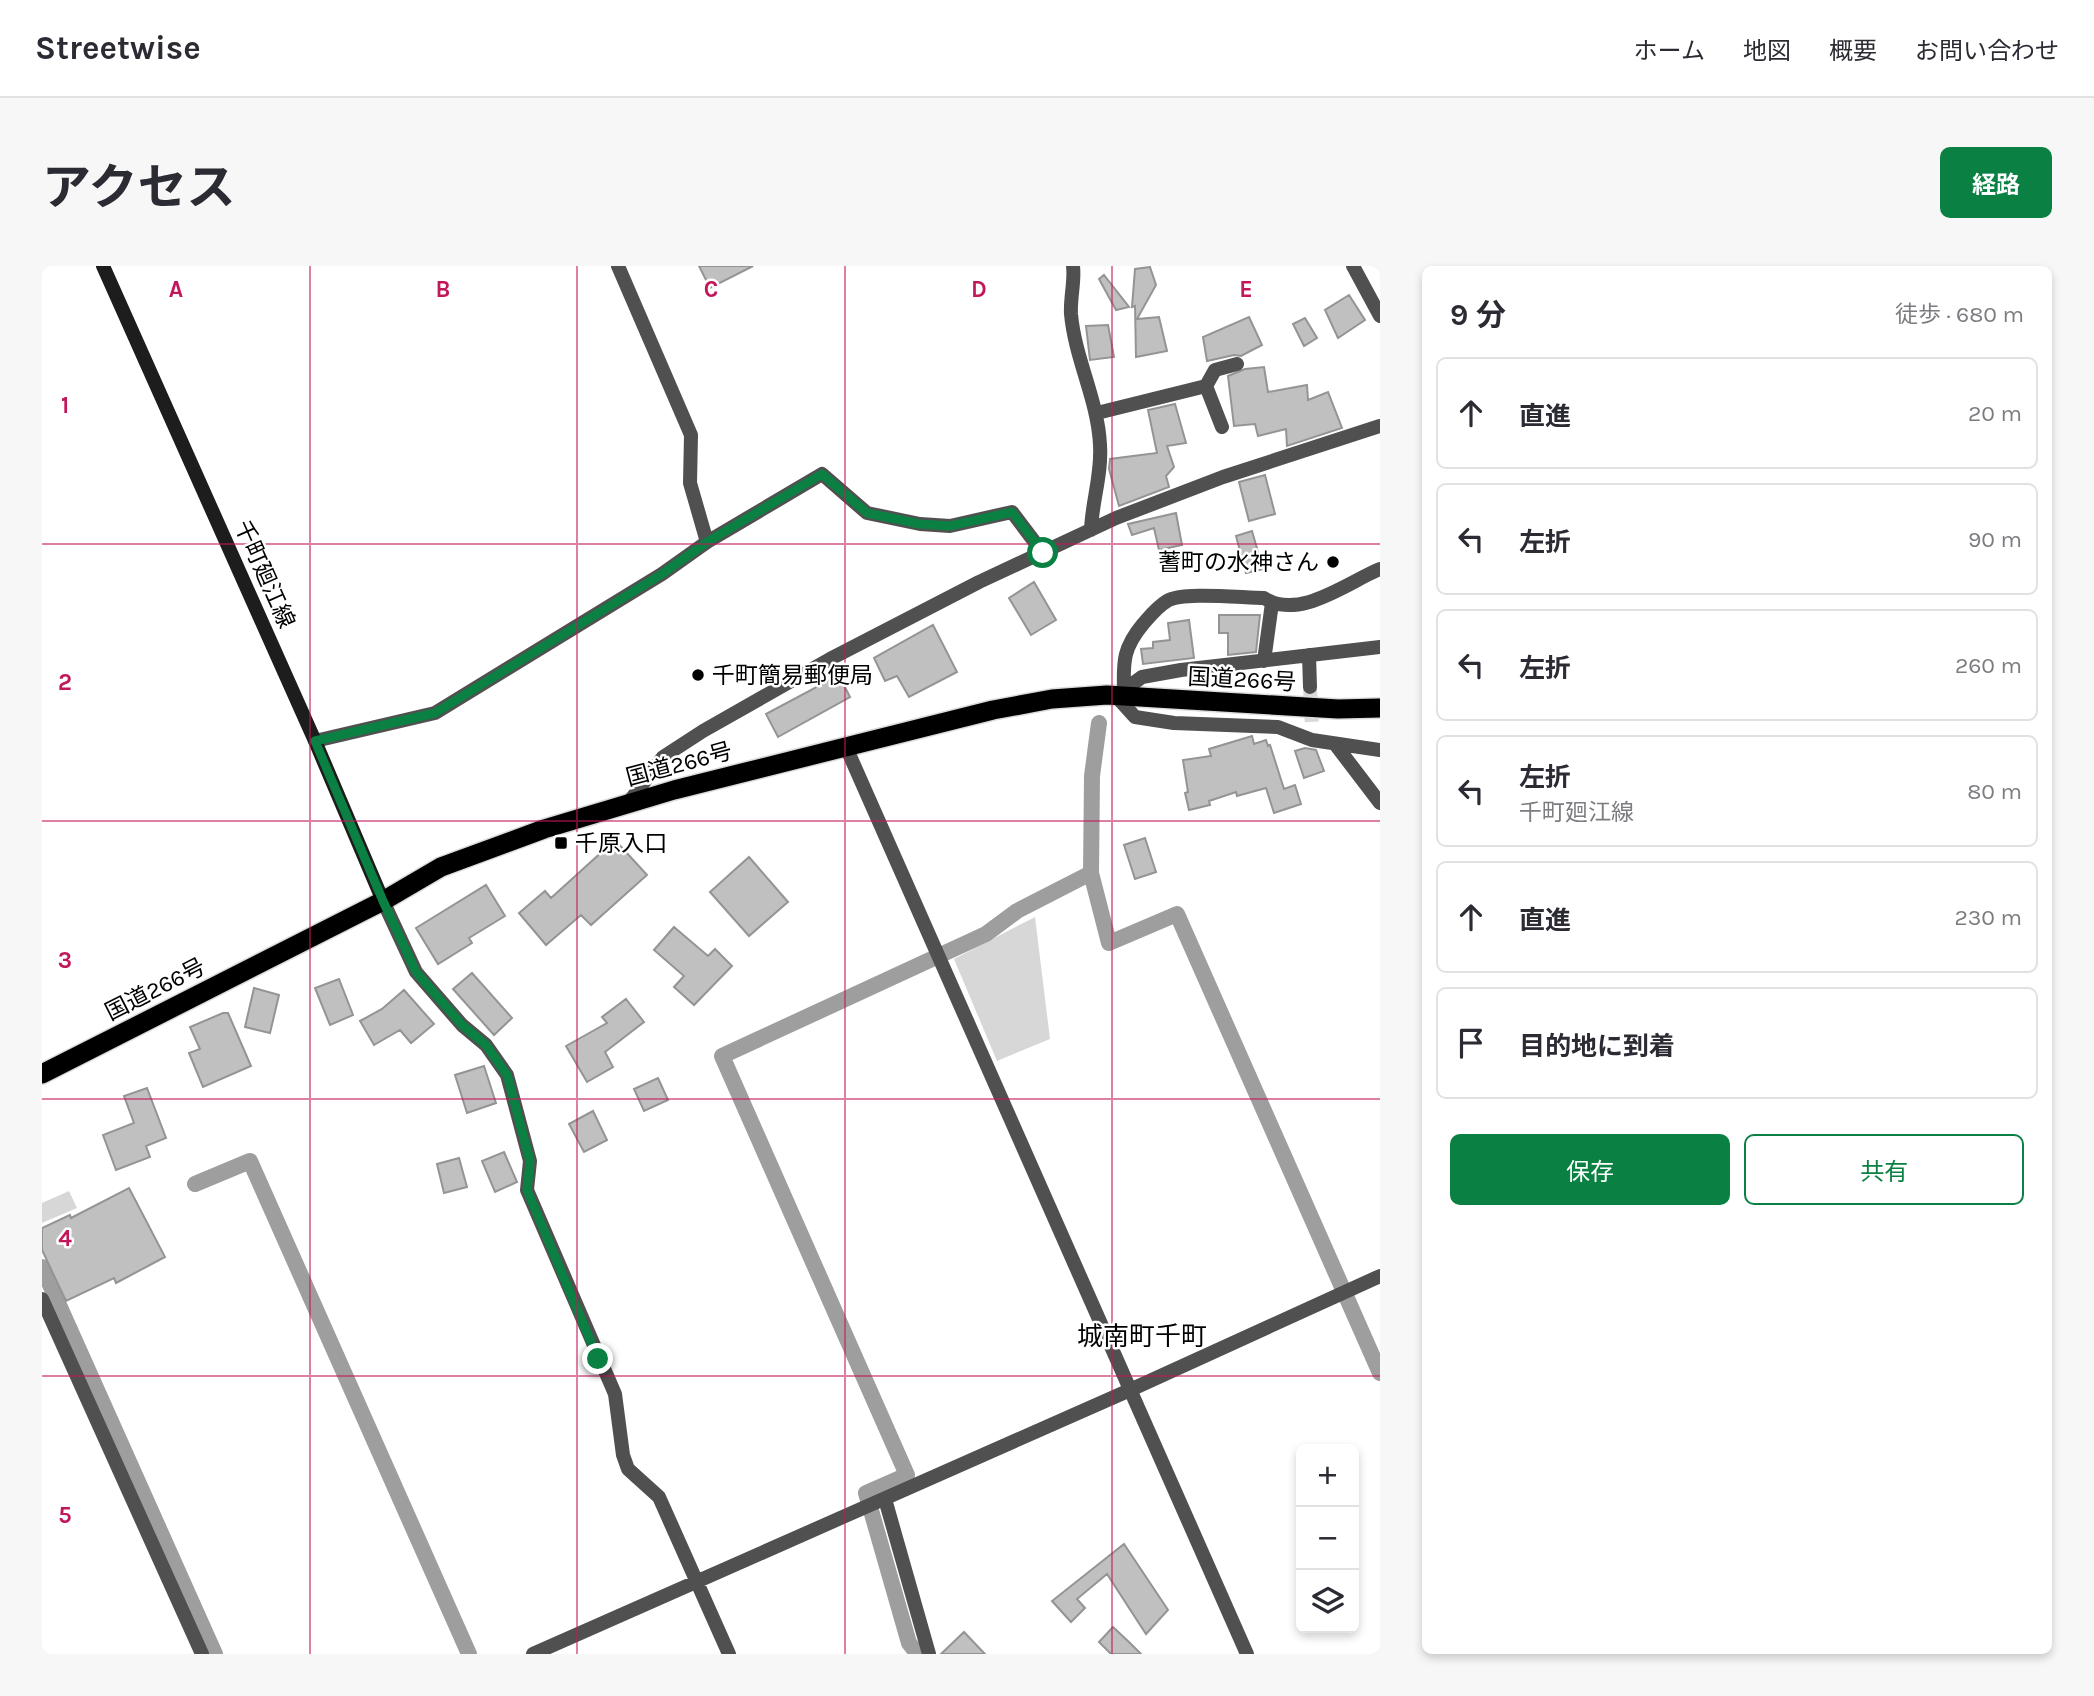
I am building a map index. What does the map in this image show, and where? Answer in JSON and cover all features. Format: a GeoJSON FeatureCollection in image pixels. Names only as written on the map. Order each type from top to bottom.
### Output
{"type":"FeatureCollection","features":[{"type":"Feature","properties":{"kind":"highway","name":"国道266号"},"geometry":{"type":"LineString","coordinates":[[42,1074],[383,901],[442,867],[544,829],[629,803],[993,710],[1052,699],[1120,693],[1311,708],[1380,708]]}},
{"type":"Feature","properties":{"kind":"main road","name":"千町廻江線"},"geometry":{"type":"LineString","coordinates":[[103,266],[315,741],[383,901]]}},
{"type":"Feature","properties":{"kind":"street"},"geometry":{"type":"LineString","coordinates":[[618,266],[691,435],[690,483],[707,542]]}},
{"type":"Feature","properties":{"kind":"street"},"geometry":{"type":"LineString","coordinates":[[1073,266],[1071,314],[1097,413],[1100,445],[1100,480],[1092,509],[1091,530]]}},
{"type":"Feature","properties":{"kind":"street"},"geometry":{"type":"LineString","coordinates":[[1353,266],[1380,316]]}},
{"type":"Feature","properties":{"kind":"street"},"geometry":{"type":"LineString","coordinates":[[1097,413],[1206,386],[1215,370],[1237,363]]}},
{"type":"Feature","properties":{"kind":"street"},"geometry":{"type":"LineString","coordinates":[[1206,386],[1222,428]]}},
{"type":"Feature","properties":{"kind":"street"},"geometry":{"type":"LineString","coordinates":[[629,803],[663,757],[703,731],[830,659],[979,582],[1091,530],[1223,477],[1380,426]]}},
{"type":"Feature","properties":{"kind":"street"},"geometry":{"type":"LineString","coordinates":[[315,741],[435,713],[662,574],[707,542],[822,474],[867,513],[920,524],[950,526],[1012,512],[1043,553]]}},
{"type":"Feature","properties":{"kind":"street"},"geometry":{"type":"LineString","coordinates":[[1380,569],[1321,600],[1275,606],[1264,598],[1184,596],[1168,600],[1155,611],[1128,645],[1120,693],[1135,717],[1174,723],[1278,727],[1312,734],[1335,744],[1380,750]]}},
{"type":"Feature","properties":{"kind":"street"},"geometry":{"type":"LineString","coordinates":[[1264,661],[1272,603]]}},
{"type":"Feature","properties":{"kind":"street"},"geometry":{"type":"LineString","coordinates":[[1120,693],[1142,677],[1181,670],[1380,647]]}},
{"type":"Feature","properties":{"kind":"street"},"geometry":{"type":"LineString","coordinates":[[1309,655],[1310,688]]}},
{"type":"Feature","properties":{"kind":"street"},"geometry":{"type":"LineString","coordinates":[[1335,744],[1380,803]]}},
{"type":"Feature","properties":{"kind":"street"},"geometry":{"type":"LineString","coordinates":[[846,747],[1247,1654]]}},
{"type":"Feature","properties":{"kind":"street"},"geometry":{"type":"LineString","coordinates":[[383,901],[416,972],[462,1025],[486,1045],[507,1075],[530,1161],[527,1190],[615,1394],[623,1455],[628,1469],[659,1497],[729,1654]]}},
{"type":"Feature","properties":{"kind":"street"},"geometry":{"type":"LineString","coordinates":[[533,1654],[1130,1390],[1380,1276]]}},
{"type":"Feature","properties":{"kind":"street"},"geometry":{"type":"LineString","coordinates":[[42,1299],[202,1654]]}},
{"type":"Feature","properties":{"kind":"street"},"geometry":{"type":"LineString","coordinates":[[885,1499],[929,1654]]}},
{"type":"Feature","properties":{"kind":"shaded area"},"geometry":{"type":"Polygon","coordinates":[[[1035,917],[1050,1039],[997,1061],[954,959],[1035,917]]]}},
{"type":"Feature","properties":{"kind":"shaded area"},"geometry":{"type":"Polygon","coordinates":[[[69,1191],[77,1208],[42,1223],[42,1203],[69,1191]]]}},
{"type":"Feature","properties":{"kind":"building"},"geometry":{"type":"Polygon","coordinates":[[[699,266],[753,266],[710,288],[699,266]]]}},
{"type":"Feature","properties":{"kind":"building"},"geometry":{"type":"Polygon","coordinates":[[[1150,267],[1156,285],[1137,319],[1159,317],[1167,351],[1136,357],[1135,306],[1132,307],[1135,269],[1150,267]]]}},
{"type":"Feature","properties":{"kind":"building"},"geometry":{"type":"Polygon","coordinates":[[[1104,275],[1129,307],[1116,310],[1099,279],[1104,275]]]}},
{"type":"Feature","properties":{"kind":"building"},"geometry":{"type":"Polygon","coordinates":[[[1349,295],[1365,320],[1338,338],[1325,310],[1349,295]]]}},
{"type":"Feature","properties":{"kind":"building"},"geometry":{"type":"Polygon","coordinates":[[[1249,317],[1262,345],[1241,356],[1207,361],[1203,337],[1249,317]]]}},
{"type":"Feature","properties":{"kind":"building"},"geometry":{"type":"Polygon","coordinates":[[[1305,318],[1317,338],[1304,346],[1293,324],[1305,318]]]}},
{"type":"Feature","properties":{"kind":"building"},"geometry":{"type":"Polygon","coordinates":[[[1108,325],[1114,357],[1090,360],[1086,326],[1108,325]]]}},
{"type":"Feature","properties":{"kind":"building"},"geometry":{"type":"Polygon","coordinates":[[[1264,367],[1268,392],[1307,385],[1308,400],[1328,392],[1342,428],[1287,446],[1286,429],[1258,436],[1255,424],[1234,426],[1228,376],[1245,369],[1264,367]]]}},
{"type":"Feature","properties":{"kind":"building"},"geometry":{"type":"Polygon","coordinates":[[[1175,404],[1186,443],[1167,446],[1174,467],[1166,476],[1169,487],[1119,506],[1109,469],[1110,459],[1157,453],[1148,410],[1175,404]]]}},
{"type":"Feature","properties":{"kind":"building"},"geometry":{"type":"Polygon","coordinates":[[[1265,475],[1275,514],[1249,521],[1239,482],[1265,475]]]}},
{"type":"Feature","properties":{"kind":"building"},"geometry":{"type":"Polygon","coordinates":[[[1176,513],[1182,545],[1159,550],[1154,528],[1132,535],[1128,524],[1176,513]]]}},
{"type":"Feature","properties":{"kind":"building"},"geometry":{"type":"Polygon","coordinates":[[[1252,531],[1263,569],[1246,573],[1236,536],[1252,531]]]}},
{"type":"Feature","properties":{"kind":"building"},"geometry":{"type":"Polygon","coordinates":[[[1034,582],[1056,620],[1031,635],[1009,598],[1034,582]]]}},
{"type":"Feature","properties":{"kind":"building"},"geometry":{"type":"Polygon","coordinates":[[[1219,615],[1260,615],[1256,652],[1228,655],[1228,633],[1219,633],[1219,615]]]}},
{"type":"Feature","properties":{"kind":"building"},"geometry":{"type":"Polygon","coordinates":[[[1189,620],[1194,658],[1143,664],[1141,649],[1153,648],[1153,642],[1170,640],[1168,623],[1189,620]]]}},
{"type":"Feature","properties":{"kind":"building"},"geometry":{"type":"Polygon","coordinates":[[[933,625],[957,672],[909,697],[897,676],[885,681],[874,658],[933,625]]]}},
{"type":"Feature","properties":{"kind":"building"},"geometry":{"type":"Polygon","coordinates":[[[839,675],[850,697],[778,737],[766,714],[839,675]]]}},
{"type":"Feature","properties":{"kind":"building"},"geometry":{"type":"Polygon","coordinates":[[[1252,736],[1254,744],[1266,740],[1268,746],[1270,745],[1284,789],[1295,785],[1301,804],[1274,813],[1266,788],[1237,796],[1236,792],[1209,801],[1210,805],[1189,810],[1183,760],[1211,756],[1209,749],[1252,736]]]}},
{"type":"Feature","properties":{"kind":"building"},"geometry":{"type":"Polygon","coordinates":[[[1305,748],[1316,750],[1324,771],[1304,778],[1295,751],[1305,748]]]}},
{"type":"Feature","properties":{"kind":"building"},"geometry":{"type":"Polygon","coordinates":[[[1145,838],[1156,872],[1135,879],[1124,845],[1145,838]]]}},
{"type":"Feature","properties":{"kind":"building"},"geometry":{"type":"Polygon","coordinates":[[[615,840],[647,875],[591,925],[581,915],[546,945],[519,913],[545,891],[551,898],[615,840]]]}},
{"type":"Feature","properties":{"kind":"building"},"geometry":{"type":"Polygon","coordinates":[[[749,857],[788,902],[749,936],[710,892],[749,857]]]}},
{"type":"Feature","properties":{"kind":"building"},"geometry":{"type":"Polygon","coordinates":[[[486,885],[505,916],[469,938],[472,943],[438,964],[416,928],[486,885]]]}},
{"type":"Feature","properties":{"kind":"building"},"geometry":{"type":"Polygon","coordinates":[[[674,927],[708,956],[715,949],[732,966],[694,1005],[674,987],[684,976],[654,950],[674,927]]]}},
{"type":"Feature","properties":{"kind":"building"},"geometry":{"type":"Polygon","coordinates":[[[472,973],[512,1018],[494,1035],[453,989],[472,973]]]}},
{"type":"Feature","properties":{"kind":"building"},"geometry":{"type":"Polygon","coordinates":[[[339,979],[353,1015],[330,1025],[315,988],[339,979]]]}},
{"type":"Feature","properties":{"kind":"building"},"geometry":{"type":"Polygon","coordinates":[[[254,988],[279,995],[270,1033],[245,1027],[254,988]]]}},
{"type":"Feature","properties":{"kind":"building"},"geometry":{"type":"Polygon","coordinates":[[[404,990],[434,1024],[411,1043],[400,1030],[374,1045],[360,1021],[382,1009],[404,990]]]}},
{"type":"Feature","properties":{"kind":"building"},"geometry":{"type":"Polygon","coordinates":[[[626,999],[644,1022],[605,1052],[613,1067],[587,1082],[566,1046],[607,1023],[602,1017],[626,999]]]}},
{"type":"Feature","properties":{"kind":"building"},"geometry":{"type":"Polygon","coordinates":[[[228,1013],[251,1066],[203,1087],[189,1053],[200,1049],[190,1027],[228,1013]]]}},
{"type":"Feature","properties":{"kind":"building"},"geometry":{"type":"Polygon","coordinates":[[[484,1066],[496,1103],[467,1113],[455,1075],[484,1066]]]}},
{"type":"Feature","properties":{"kind":"building"},"geometry":{"type":"Polygon","coordinates":[[[658,1078],[668,1100],[644,1111],[634,1089],[658,1078]]]}},
{"type":"Feature","properties":{"kind":"building"},"geometry":{"type":"Polygon","coordinates":[[[147,1088],[166,1138],[146,1146],[150,1157],[116,1170],[103,1135],[134,1123],[124,1096],[147,1088]]]}},
{"type":"Feature","properties":{"kind":"building"},"geometry":{"type":"Polygon","coordinates":[[[593,1111],[607,1140],[584,1152],[569,1124],[593,1111]]]}},
{"type":"Feature","properties":{"kind":"building"},"geometry":{"type":"Polygon","coordinates":[[[504,1152],[517,1182],[495,1192],[482,1161],[504,1152]]]}},
{"type":"Feature","properties":{"kind":"building"},"geometry":{"type":"Polygon","coordinates":[[[459,1158],[467,1187],[444,1193],[437,1164],[459,1158]]]}},
{"type":"Feature","properties":{"kind":"building"},"geometry":{"type":"Polygon","coordinates":[[[129,1188],[165,1257],[116,1283],[114,1278],[66,1301],[42,1250],[42,1228],[70,1215],[71,1218],[129,1188]]]}},
{"type":"Feature","properties":{"kind":"building"},"geometry":{"type":"Polygon","coordinates":[[[1124,1544],[1168,1610],[1146,1634],[1107,1574],[1077,1599],[1085,1608],[1071,1622],[1052,1601],[1124,1544]]]}},
{"type":"Feature","properties":{"kind":"building"},"geometry":{"type":"Polygon","coordinates":[[[1113,1627],[1141,1654],[1111,1654],[1099,1642],[1113,1627]]]}},
{"type":"Feature","properties":{"kind":"building"},"geometry":{"type":"Polygon","coordinates":[[[964,1632],[985,1654],[941,1654],[964,1632]]]}},
{"type":"Feature","properties":{"kind":"waterway"},"geometry":{"type":"LineString","coordinates":[[1099,723],[1092,776],[1091,873],[1109,943],[1177,914],[1380,1373]]}},
{"type":"Feature","properties":{"kind":"waterway"},"geometry":{"type":"LineString","coordinates":[[916,1652],[909,1643],[866,1493],[907,1475],[722,1056],[986,934],[1017,911],[1091,873]]}},
{"type":"Feature","properties":{"kind":"waterway"},"geometry":{"type":"LineString","coordinates":[[195,1184],[250,1161],[469,1654]]}},
{"type":"Feature","properties":{"kind":"waterway"},"geometry":{"type":"LineString","coordinates":[[42,1267],[215,1654]]}},
{"type":"Feature","properties":{"kind":"tunnel"},"geometry":{"type":"LineString","coordinates":[[1310,687],[1312,727]]}},
{"type":"Feature","properties":{"kind":"place","name":"蓍町の水神さん"},"geometry":{"type":"Point","coordinates":[1333,562]}},
{"type":"Feature","properties":{"kind":"place","name":"千町簡易郵便局"},"geometry":{"type":"Point","coordinates":[698,675]}},
{"type":"Feature","properties":{"kind":"place","name":"千原入口"},"geometry":{"type":"Point","coordinates":[561,843]}},
{"type":"Feature","properties":{"kind":"district","name":"城南町千町"},"geometry":{"type":"Point","coordinates":[1142,1336]}},
{"type":"Feature","properties":{"kind":"route"},"geometry":{"type":"LineString","coordinates":[[598,1359],[527,1190],[530,1161],[507,1075],[486,1045],[462,1025],[416,972],[315,741],[435,713],[662,574],[707,542],[822,474],[867,513],[920,524],[950,526],[1012,512],[1043,553]]}}]}
